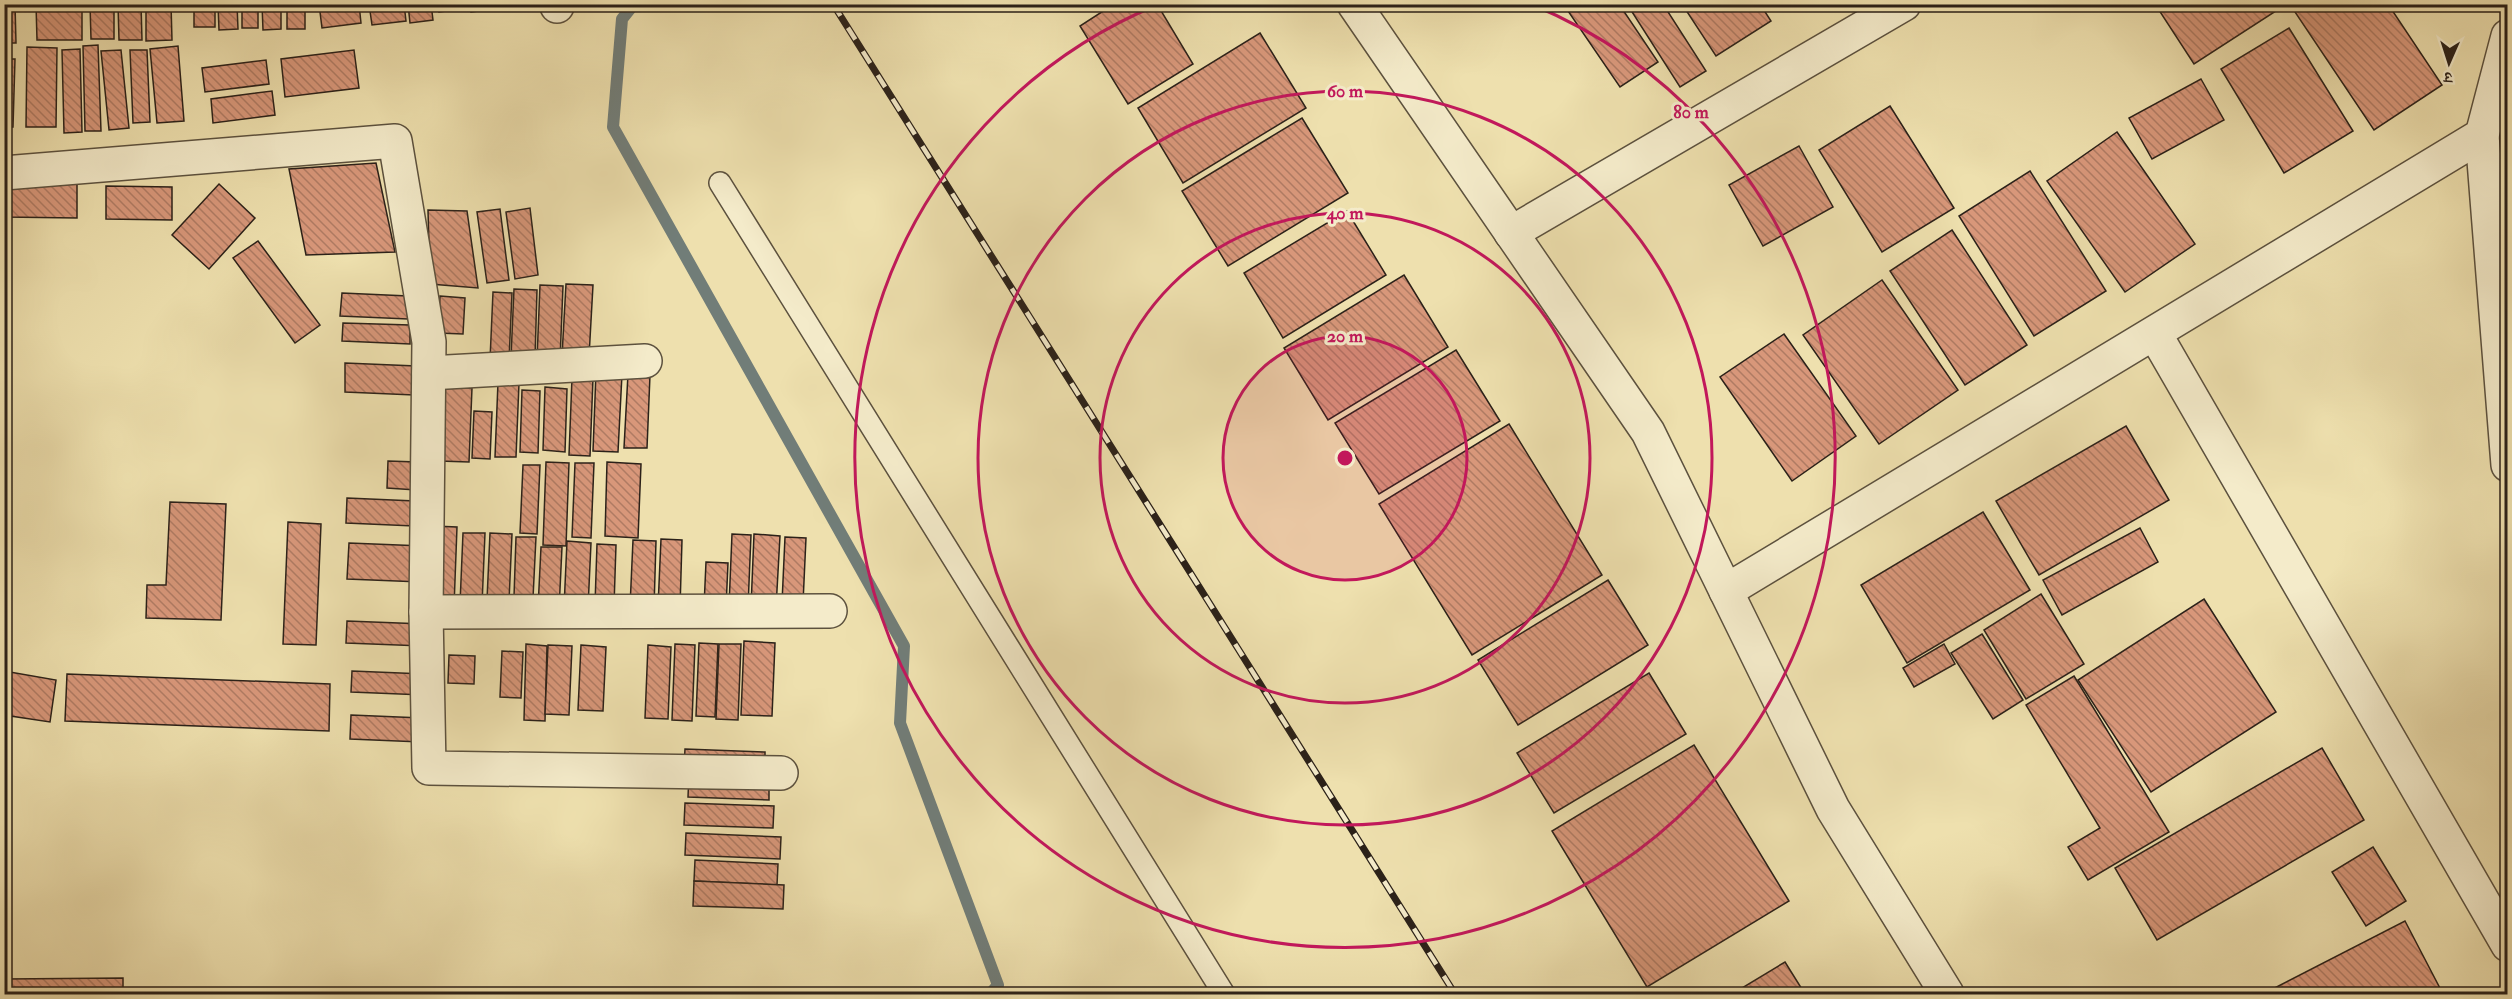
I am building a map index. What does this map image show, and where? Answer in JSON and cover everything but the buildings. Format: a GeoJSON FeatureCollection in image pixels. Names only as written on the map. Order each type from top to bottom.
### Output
{"type":"FeatureCollection","features":[{"type":"Feature","properties":{"kind":"street"},"geometry":{"type":"LineString","coordinates":[[1354,4],[1648,432],[1833,809],[1947,994]]}},
{"type":"Feature","properties":{"kind":"street"},"geometry":{"type":"LineString","coordinates":[[1511,233],[1904,4]]}},
{"type":"Feature","properties":{"kind":"street"},"geometry":{"type":"LineString","coordinates":[[2505,46],[2482,135],[2508,465]]}},
{"type":"Feature","properties":{"kind":"street"},"geometry":{"type":"LineString","coordinates":[[1726,591],[2482,135]]}},
{"type":"Feature","properties":{"kind":"street"},"geometry":{"type":"LineString","coordinates":[[4,172],[395,141],[429,342],[426,612],[429,768],[781,773]]}},
{"type":"Feature","properties":{"kind":"street"},"geometry":{"type":"LineString","coordinates":[[2155,334],[2508,945]]}},
{"type":"Feature","properties":{"kind":"street"},"geometry":{"type":"LineString","coordinates":[[429,373],[645,362]]}},
{"type":"Feature","properties":{"kind":"street"},"geometry":{"type":"LineString","coordinates":[[426,612],[830,611]]}},
{"type":"Feature","properties":{"kind":"lane"},"geometry":{"type":"LineString","coordinates":[[720,183],[1224,994]]}},
{"type":"Feature","properties":{"kind":"waterway"},"geometry":{"type":"LineString","coordinates":[[634,4],[622,19],[613,127],[904,646],[900,723],[998,985],[990,994]]}},
{"type":"Feature","properties":{"kind":"railway"},"geometry":{"type":"LineString","coordinates":[[833,4],[1455,994]]}}]}
